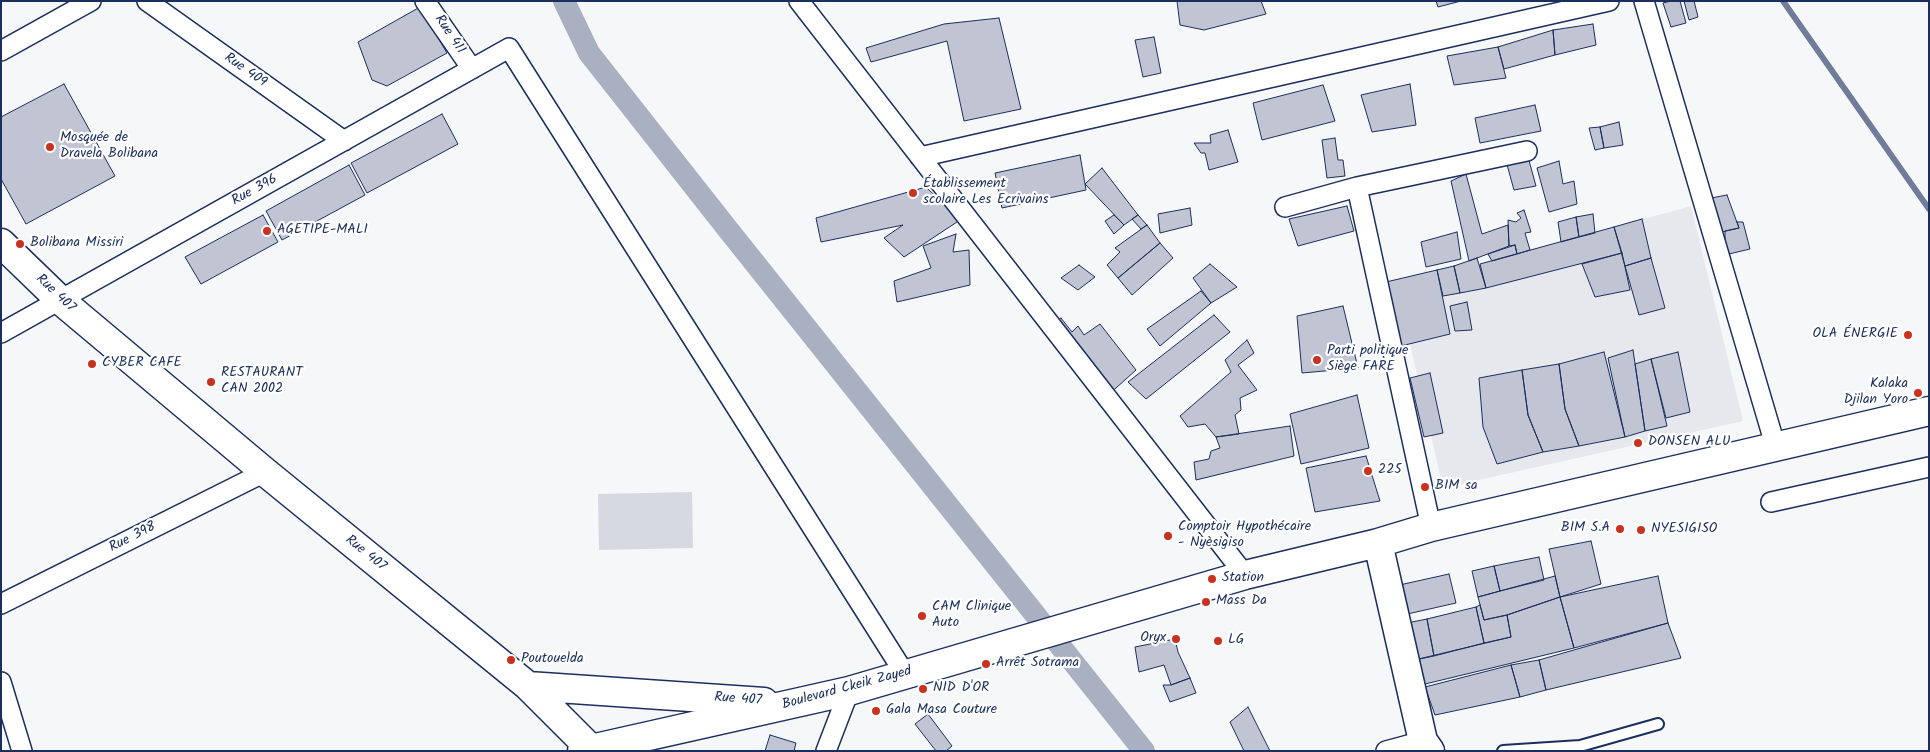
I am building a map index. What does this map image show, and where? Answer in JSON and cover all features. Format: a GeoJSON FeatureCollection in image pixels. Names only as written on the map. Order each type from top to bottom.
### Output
{"type":"FeatureCollection","features":[{"type":"Feature","properties":{"kind":"main road","name":"Rue 407"},"geometry":{"type":"LineString","coordinates":[[1,243],[60,300],[265,472],[528,686],[796,704]]}},
{"type":"Feature","properties":{"kind":"main road","name":"Boulevard Ckeik Zayed"},"geometry":{"type":"LineString","coordinates":[[586,750],[849,691],[1246,575],[1378,543],[1431,527],[1929,411]]}},
{"type":"Feature","properties":{"kind":"main road"},"geometry":{"type":"LineString","coordinates":[[1378,543],[1426,746]]}},
{"type":"Feature","properties":{"kind":"main road"},"geometry":{"type":"LineString","coordinates":[[528,686],[586,750]]}},
{"type":"Feature","properties":{"kind":"street"},"geometry":{"type":"LineString","coordinates":[[1,51],[91,1]]}},
{"type":"Feature","properties":{"kind":"street","name":"Rue 409"},"geometry":{"type":"LineString","coordinates":[[147,1],[344,141]]}},
{"type":"Feature","properties":{"kind":"street","name":"Rue 411"},"geometry":{"type":"LineString","coordinates":[[426,1],[472,69]]}},
{"type":"Feature","properties":{"kind":"street"},"geometry":{"type":"LineString","coordinates":[[799,1],[1246,575]]}},
{"type":"Feature","properties":{"kind":"street"},"geometry":{"type":"LineString","coordinates":[[920,156],[1609,1]]}},
{"type":"Feature","properties":{"kind":"street"},"geometry":{"type":"LineString","coordinates":[[1644,1],[1776,448]]}},
{"type":"Feature","properties":{"kind":"street","name":"Rue 396"},"geometry":{"type":"LineString","coordinates":[[1,333],[509,48],[905,674]]}},
{"type":"Feature","properties":{"kind":"street"},"geometry":{"type":"LineString","coordinates":[[1285,207],[1357,187],[1527,151]]}},
{"type":"Feature","properties":{"kind":"street"},"geometry":{"type":"LineString","coordinates":[[1357,187],[1431,527]]}},
{"type":"Feature","properties":{"kind":"street"},"geometry":{"type":"LineString","coordinates":[[1771,502],[1929,467]]}},
{"type":"Feature","properties":{"kind":"street","name":"Rue 398"},"geometry":{"type":"LineString","coordinates":[[1,604],[265,472]]}},
{"type":"Feature","properties":{"kind":"street"},"geometry":{"type":"LineString","coordinates":[[1,682],[22,751]]}},
{"type":"Feature","properties":{"kind":"street"},"geometry":{"type":"LineString","coordinates":[[826,751],[849,691]]}},
{"type":"Feature","properties":{"kind":"street"},"geometry":{"type":"LineString","coordinates":[[1386,751],[1426,746]]}},
{"type":"Feature","properties":{"kind":"lane"},"geometry":{"type":"LineString","coordinates":[[1503,751],[1580,746],[1658,724]]}},
{"type":"Feature","properties":{"kind":"shaded area"},"geometry":{"type":"Polygon","coordinates":[[[1691,206],[1743,421],[1443,488],[1397,287],[1691,206]]]}},
{"type":"Feature","properties":{"kind":"shaded area"},"geometry":{"type":"Polygon","coordinates":[[[692,492],[693,548],[599,550],[598,494],[692,492]]]}},
{"type":"Feature","properties":{"kind":"building"},"geometry":{"type":"Polygon","coordinates":[[[1177,1],[1261,1],[1266,14],[1204,30],[1180,25],[1177,1]]]}},
{"type":"Feature","properties":{"kind":"building"},"geometry":{"type":"Polygon","coordinates":[[[1436,1],[1461,1],[1438,7],[1436,1]]]}},
{"type":"Feature","properties":{"kind":"building"},"geometry":{"type":"Polygon","coordinates":[[[1680,1],[1686,23],[1671,27],[1663,3],[1680,1]]]}},
{"type":"Feature","properties":{"kind":"building"},"geometry":{"type":"Polygon","coordinates":[[[1684,1],[1694,1],[1698,17],[1689,20],[1684,1]]]}},
{"type":"Feature","properties":{"kind":"building"},"geometry":{"type":"Polygon","coordinates":[[[420,7],[447,53],[387,86],[372,80],[358,42],[420,7]]]}},
{"type":"Feature","properties":{"kind":"building"},"geometry":{"type":"Polygon","coordinates":[[[999,18],[1021,109],[964,121],[947,41],[871,62],[866,48],[944,24],[999,18]]]}},
{"type":"Feature","properties":{"kind":"building"},"geometry":{"type":"Polygon","coordinates":[[[1593,24],[1596,45],[1555,55],[1553,30],[1593,24]]]}},
{"type":"Feature","properties":{"kind":"building"},"geometry":{"type":"Polygon","coordinates":[[[1553,30],[1555,55],[1504,69],[1498,47],[1553,30]]]}},
{"type":"Feature","properties":{"kind":"building"},"geometry":{"type":"Polygon","coordinates":[[[1154,37],[1161,73],[1143,77],[1135,40],[1154,37]]]}},
{"type":"Feature","properties":{"kind":"building"},"geometry":{"type":"Polygon","coordinates":[[[1498,47],[1506,78],[1454,85],[1447,56],[1498,47]]]}},
{"type":"Feature","properties":{"kind":"building","name":"Mosquée de Dravela Bolibana"},"geometry":{"type":"Polygon","coordinates":[[[64,84],[115,176],[26,224],[1,179],[1,117],[64,84]]]}},
{"type":"Feature","properties":{"kind":"building"},"geometry":{"type":"Polygon","coordinates":[[[1410,84],[1416,125],[1372,132],[1361,95],[1410,84]]]}},
{"type":"Feature","properties":{"kind":"building"},"geometry":{"type":"Polygon","coordinates":[[[1323,85],[1335,121],[1262,140],[1253,103],[1323,85]]]}},
{"type":"Feature","properties":{"kind":"building"},"geometry":{"type":"Polygon","coordinates":[[[1535,105],[1541,131],[1480,143],[1475,118],[1535,105]]]}},
{"type":"Feature","properties":{"kind":"building"},"geometry":{"type":"Polygon","coordinates":[[[442,114],[458,144],[367,193],[351,163],[442,114]]]}},
{"type":"Feature","properties":{"kind":"building"},"geometry":{"type":"Polygon","coordinates":[[[1619,122],[1623,145],[1604,148],[1600,127],[1619,122]]]}},
{"type":"Feature","properties":{"kind":"building"},"geometry":{"type":"Polygon","coordinates":[[[1600,127],[1604,148],[1595,150],[1589,128],[1600,127]]]}},
{"type":"Feature","properties":{"kind":"building"},"geometry":{"type":"Polygon","coordinates":[[[1228,130],[1238,162],[1209,170],[1205,153],[1201,153],[1194,143],[1211,143],[1210,135],[1228,130]]]}},
{"type":"Feature","properties":{"kind":"building"},"geometry":{"type":"Polygon","coordinates":[[[1335,138],[1338,160],[1343,160],[1345,176],[1327,178],[1322,140],[1335,138]]]}},
{"type":"Feature","properties":{"kind":"building"},"geometry":{"type":"Polygon","coordinates":[[[1080,155],[1086,190],[1002,208],[995,173],[1080,155]]]}},
{"type":"Feature","properties":{"kind":"building"},"geometry":{"type":"Polygon","coordinates":[[[1528,157],[1536,186],[1514,190],[1506,161],[1528,157]]]}},
{"type":"Feature","properties":{"kind":"building"},"geometry":{"type":"Polygon","coordinates":[[[1559,161],[1563,184],[1574,181],[1577,204],[1549,212],[1537,168],[1559,161]]]}},
{"type":"Feature","properties":{"kind":"building"},"geometry":{"type":"Polygon","coordinates":[[[349,165],[365,195],[282,240],[266,211],[349,165]]]}},
{"type":"Feature","properties":{"kind":"building"},"geometry":{"type":"Polygon","coordinates":[[[1102,168],[1138,215],[1124,225],[1085,184],[1102,168]]]}},
{"type":"Feature","properties":{"kind":"building"},"geometry":{"type":"Polygon","coordinates":[[[1466,174],[1482,234],[1508,225],[1509,246],[1469,261],[1451,181],[1466,174]]]}},
{"type":"Feature","properties":{"kind":"building"},"geometry":{"type":"Polygon","coordinates":[[[926,187],[960,220],[904,257],[884,238],[903,225],[821,242],[816,218],[926,187]]]}},
{"type":"Feature","properties":{"kind":"building"},"geometry":{"type":"Polygon","coordinates":[[[1727,195],[1739,228],[1713,234],[1706,199],[1727,195]]]}},
{"type":"Feature","properties":{"kind":"building"},"geometry":{"type":"Polygon","coordinates":[[[1347,206],[1354,231],[1298,246],[1289,219],[1347,206]]]}},
{"type":"Feature","properties":{"kind":"building"},"geometry":{"type":"Polygon","coordinates":[[[1190,208],[1192,225],[1160,233],[1158,214],[1190,208]]]}},
{"type":"Feature","properties":{"kind":"building"},"geometry":{"type":"Polygon","coordinates":[[[1524,210],[1531,232],[1525,233],[1530,250],[1517,254],[1515,245],[1509,246],[1508,220],[1516,222],[1521,218],[1517,213],[1524,210]]]}},
{"type":"Feature","properties":{"kind":"building"},"geometry":{"type":"Polygon","coordinates":[[[1593,214],[1595,233],[1579,237],[1576,217],[1593,214]]]}},
{"type":"Feature","properties":{"kind":"building"},"geometry":{"type":"Polygon","coordinates":[[[263,215],[278,242],[201,284],[185,257],[263,215]]]}},
{"type":"Feature","properties":{"kind":"building"},"geometry":{"type":"Polygon","coordinates":[[[1114,215],[1124,225],[1114,234],[1105,221],[1114,215]]]}},
{"type":"Feature","properties":{"kind":"building"},"geometry":{"type":"Polygon","coordinates":[[[1138,215],[1147,225],[1141,229],[1132,219],[1138,215]]]}},
{"type":"Feature","properties":{"kind":"building"},"geometry":{"type":"Polygon","coordinates":[[[1576,217],[1579,237],[1561,242],[1558,222],[1576,217]]]}},
{"type":"Feature","properties":{"kind":"building"},"geometry":{"type":"Polygon","coordinates":[[[1642,219],[1651,258],[1625,266],[1614,227],[1642,219]]]}},
{"type":"Feature","properties":{"kind":"building"},"geometry":{"type":"Polygon","coordinates":[[[1737,222],[1743,222],[1750,249],[1729,254],[1725,240],[1725,231],[1739,228],[1737,222]]]}},
{"type":"Feature","properties":{"kind":"building"},"geometry":{"type":"Polygon","coordinates":[[[1147,225],[1160,243],[1118,278],[1107,265],[1120,252],[1115,248],[1147,225]]]}},
{"type":"Feature","properties":{"kind":"building"},"geometry":{"type":"Polygon","coordinates":[[[1614,227],[1622,253],[1486,288],[1480,264],[1614,227]]]}},
{"type":"Feature","properties":{"kind":"building"},"geometry":{"type":"Polygon","coordinates":[[[1457,232],[1461,259],[1426,267],[1421,242],[1457,232]]]}},
{"type":"Feature","properties":{"kind":"building"},"geometry":{"type":"Polygon","coordinates":[[[956,234],[953,252],[969,250],[970,285],[897,302],[894,281],[931,268],[923,246],[956,234]]]}},
{"type":"Feature","properties":{"kind":"building"},"geometry":{"type":"Polygon","coordinates":[[[1160,243],[1173,258],[1132,295],[1118,278],[1160,243]]]}},
{"type":"Feature","properties":{"kind":"building"},"geometry":{"type":"Polygon","coordinates":[[[1515,245],[1517,254],[1492,261],[1488,254],[1515,245]]]}},
{"type":"Feature","properties":{"kind":"building"},"geometry":{"type":"Polygon","coordinates":[[[1622,253],[1630,290],[1595,297],[1582,264],[1622,253]]]}},
{"type":"Feature","properties":{"kind":"building"},"geometry":{"type":"Polygon","coordinates":[[[1477,258],[1486,288],[1460,293],[1454,266],[1477,258]]]}},
{"type":"Feature","properties":{"kind":"building"},"geometry":{"type":"Polygon","coordinates":[[[1651,258],[1665,308],[1639,315],[1625,266],[1651,258]]]}},
{"type":"Feature","properties":{"kind":"building"},"geometry":{"type":"Polygon","coordinates":[[[1210,264],[1237,287],[1211,303],[1193,278],[1210,264]]]}},
{"type":"Feature","properties":{"kind":"building"},"geometry":{"type":"Polygon","coordinates":[[[1079,265],[1095,277],[1078,290],[1061,278],[1079,265]]]}},
{"type":"Feature","properties":{"kind":"building"},"geometry":{"type":"Polygon","coordinates":[[[1454,266],[1460,293],[1443,296],[1437,270],[1454,266]]]}},
{"type":"Feature","properties":{"kind":"building"},"geometry":{"type":"Polygon","coordinates":[[[1437,270],[1450,334],[1401,346],[1386,282],[1437,270]]]}},
{"type":"Feature","properties":{"kind":"building"},"geometry":{"type":"Polygon","coordinates":[[[1201,291],[1211,303],[1160,346],[1147,329],[1201,291]]]}},
{"type":"Feature","properties":{"kind":"building"},"geometry":{"type":"Polygon","coordinates":[[[1467,302],[1472,330],[1455,331],[1450,306],[1467,302]]]}},
{"type":"Feature","properties":{"kind":"building"},"geometry":{"type":"Polygon","coordinates":[[[1343,306],[1358,368],[1302,373],[1297,316],[1343,306]]]}},
{"type":"Feature","properties":{"kind":"building"},"geometry":{"type":"Polygon","coordinates":[[[1214,315],[1230,332],[1146,399],[1128,382],[1214,315]]]}},
{"type":"Feature","properties":{"kind":"building"},"geometry":{"type":"Polygon","coordinates":[[[1061,318],[1072,332],[1078,326],[1084,335],[1100,324],[1136,370],[1106,397],[1051,325],[1061,318]]]}},
{"type":"Feature","properties":{"kind":"building"},"geometry":{"type":"Polygon","coordinates":[[[1247,340],[1254,353],[1238,365],[1257,390],[1240,398],[1241,410],[1235,415],[1239,434],[1216,437],[1205,424],[1188,427],[1180,416],[1231,372],[1225,360],[1247,340]]]}},
{"type":"Feature","properties":{"kind":"building"},"geometry":{"type":"Polygon","coordinates":[[[1633,350],[1645,431],[1625,437],[1608,358],[1633,350]]]}},
{"type":"Feature","properties":{"kind":"building"},"geometry":{"type":"Polygon","coordinates":[[[1604,352],[1625,437],[1579,446],[1565,409],[1559,364],[1604,352]]]}},
{"type":"Feature","properties":{"kind":"building"},"geometry":{"type":"Polygon","coordinates":[[[1678,352],[1690,412],[1666,418],[1651,359],[1678,352]]]}},
{"type":"Feature","properties":{"kind":"building"},"geometry":{"type":"Polygon","coordinates":[[[1651,359],[1667,426],[1645,431],[1635,364],[1651,359]]]}},
{"type":"Feature","properties":{"kind":"building"},"geometry":{"type":"Polygon","coordinates":[[[1559,364],[1565,409],[1579,446],[1543,452],[1528,415],[1522,370],[1559,364]]]}},
{"type":"Feature","properties":{"kind":"building"},"geometry":{"type":"Polygon","coordinates":[[[1522,370],[1528,415],[1543,452],[1497,464],[1483,427],[1479,378],[1522,370]]]}},
{"type":"Feature","properties":{"kind":"building"},"geometry":{"type":"Polygon","coordinates":[[[1430,373],[1443,433],[1424,437],[1410,378],[1430,373]]]}},
{"type":"Feature","properties":{"kind":"building"},"geometry":{"type":"Polygon","coordinates":[[[1357,395],[1369,448],[1301,464],[1290,414],[1357,395]]]}},
{"type":"Feature","properties":{"kind":"building"},"geometry":{"type":"Polygon","coordinates":[[[1290,426],[1294,456],[1196,480],[1194,462],[1209,459],[1211,451],[1220,448],[1216,437],[1290,426]]]}},
{"type":"Feature","properties":{"kind":"building"},"geometry":{"type":"Polygon","coordinates":[[[1366,456],[1380,501],[1315,512],[1306,468],[1366,456]]]}},
{"type":"Feature","properties":{"kind":"building"},"geometry":{"type":"Polygon","coordinates":[[[1591,541],[1601,584],[1560,597],[1549,549],[1591,541]]]}},
{"type":"Feature","properties":{"kind":"building"},"geometry":{"type":"Polygon","coordinates":[[[1539,557],[1544,580],[1500,591],[1494,566],[1539,557]]]}},
{"type":"Feature","properties":{"kind":"building"},"geometry":{"type":"Polygon","coordinates":[[[1494,566],[1500,591],[1478,597],[1472,571],[1494,566]]]}},
{"type":"Feature","properties":{"kind":"building"},"geometry":{"type":"Polygon","coordinates":[[[1449,574],[1456,603],[1403,615],[1395,586],[1449,574]]]}},
{"type":"Feature","properties":{"kind":"building"},"geometry":{"type":"Polygon","coordinates":[[[1555,576],[1560,597],[1507,615],[1484,620],[1478,597],[1555,576]]]}},
{"type":"Feature","properties":{"kind":"building"},"geometry":{"type":"Polygon","coordinates":[[[1658,576],[1668,623],[1574,648],[1560,597],[1658,576]]]}},
{"type":"Feature","properties":{"kind":"building"},"geometry":{"type":"Polygon","coordinates":[[[1560,597],[1574,648],[1417,686],[1410,661],[1511,637],[1507,615],[1560,597]]]}},
{"type":"Feature","properties":{"kind":"building"},"geometry":{"type":"Polygon","coordinates":[[[1480,605],[1484,620],[1507,615],[1511,637],[1484,643],[1476,607],[1480,605]]]}},
{"type":"Feature","properties":{"kind":"building"},"geometry":{"type":"Polygon","coordinates":[[[1476,607],[1484,643],[1434,656],[1427,619],[1476,607]]]}},
{"type":"Feature","properties":{"kind":"building"},"geometry":{"type":"Polygon","coordinates":[[[1427,619],[1434,656],[1410,661],[1402,624],[1427,619]]]}},
{"type":"Feature","properties":{"kind":"building"},"geometry":{"type":"Polygon","coordinates":[[[1668,623],[1681,658],[1546,690],[1539,660],[1668,623]]]}},
{"type":"Feature","properties":{"kind":"building"},"geometry":{"type":"Polygon","coordinates":[[[1175,639],[1178,652],[1190,678],[1171,685],[1164,665],[1139,672],[1135,647],[1175,639]]]}},
{"type":"Feature","properties":{"kind":"building"},"geometry":{"type":"Polygon","coordinates":[[[1539,660],[1546,690],[1520,697],[1511,665],[1539,660]]]}},
{"type":"Feature","properties":{"kind":"building"},"geometry":{"type":"Polygon","coordinates":[[[1511,665],[1520,697],[1435,715],[1425,687],[1511,665]]]}},
{"type":"Feature","properties":{"kind":"building"},"geometry":{"type":"Polygon","coordinates":[[[1190,678],[1196,693],[1170,702],[1163,685],[1171,685],[1190,678]]]}},
{"type":"Feature","properties":{"kind":"building"},"geometry":{"type":"Polygon","coordinates":[[[1248,707],[1270,751],[1244,751],[1230,722],[1248,707]]]}},
{"type":"Feature","properties":{"kind":"building"},"geometry":{"type":"Polygon","coordinates":[[[928,714],[952,746],[946,751],[936,751],[915,724],[928,714]]]}},
{"type":"Feature","properties":{"kind":"building"},"geometry":{"type":"Polygon","coordinates":[[[770,735],[796,743],[794,751],[765,751],[770,735]]]}},
{"type":"Feature","properties":{"kind":"waterway"},"geometry":{"type":"LineString","coordinates":[[564,1],[589,53],[1144,751]]}},
{"type":"Feature","properties":{"kind":"waterway"},"geometry":{"type":"LineString","coordinates":[[1783,1],[1929,209]]}},
{"type":"Feature","properties":{"kind":"place","name":"Mosquée de Dravela Bolibana"},"geometry":{"type":"Point","coordinates":[50,147]}},
{"type":"Feature","properties":{"kind":"place","name":"Établissement scolaire Les Ecrivains"},"geometry":{"type":"Point","coordinates":[913,193]}},
{"type":"Feature","properties":{"kind":"place","name":"AGETIPE-MALI"},"geometry":{"type":"Point","coordinates":[267,231]}},
{"type":"Feature","properties":{"kind":"place","name":"Bolibana Missiri"},"geometry":{"type":"Point","coordinates":[20,244]}},
{"type":"Feature","properties":{"kind":"place","name":"OLA ÉNERGIE"},"geometry":{"type":"Point","coordinates":[1908,335]}},
{"type":"Feature","properties":{"kind":"place","name":"Parti politique Siège FARE"},"geometry":{"type":"Point","coordinates":[1317,360]}},
{"type":"Feature","properties":{"kind":"place","name":"CYBER CAFE"},"geometry":{"type":"Point","coordinates":[92,364]}},
{"type":"Feature","properties":{"kind":"place","name":"RESTAURANT CAN 2002"},"geometry":{"type":"Point","coordinates":[211,382]}},
{"type":"Feature","properties":{"kind":"place","name":"Kalaka Djilan Yoro"},"geometry":{"type":"Point","coordinates":[1918,393]}},
{"type":"Feature","properties":{"kind":"place","name":"DONSEN ALU"},"geometry":{"type":"Point","coordinates":[1638,443]}},
{"type":"Feature","properties":{"kind":"place","name":"225"},"geometry":{"type":"Point","coordinates":[1368,471]}},
{"type":"Feature","properties":{"kind":"place","name":"BIM sa"},"geometry":{"type":"Point","coordinates":[1425,487]}},
{"type":"Feature","properties":{"kind":"place","name":"BIM S.A"},"geometry":{"type":"Point","coordinates":[1620,529]}},
{"type":"Feature","properties":{"kind":"place","name":"NYESIGISO"},"geometry":{"type":"Point","coordinates":[1641,530]}},
{"type":"Feature","properties":{"kind":"place","name":"Comptoir Hypothécaire - Nyèsigiso"},"geometry":{"type":"Point","coordinates":[1168,536]}},
{"type":"Feature","properties":{"kind":"place","name":"Station"},"geometry":{"type":"Point","coordinates":[1212,579]}},
{"type":"Feature","properties":{"kind":"place","name":"Mass Da"},"geometry":{"type":"Point","coordinates":[1206,602]}},
{"type":"Feature","properties":{"kind":"place","name":"CAM Clinique Auto"},"geometry":{"type":"Point","coordinates":[922,616]}},
{"type":"Feature","properties":{"kind":"place","name":"Oryx"},"geometry":{"type":"Point","coordinates":[1176,639]}},
{"type":"Feature","properties":{"kind":"place","name":"LG"},"geometry":{"type":"Point","coordinates":[1218,641]}},
{"type":"Feature","properties":{"kind":"place","name":"Poutouelda"},"geometry":{"type":"Point","coordinates":[511,660]}},
{"type":"Feature","properties":{"kind":"place","name":"Arrêt Sotrama"},"geometry":{"type":"Point","coordinates":[986,664]}},
{"type":"Feature","properties":{"kind":"place","name":"NID D'OR"},"geometry":{"type":"Point","coordinates":[923,689]}},
{"type":"Feature","properties":{"kind":"place","name":"Gala Masa Couture"},"geometry":{"type":"Point","coordinates":[876,711]}}]}
